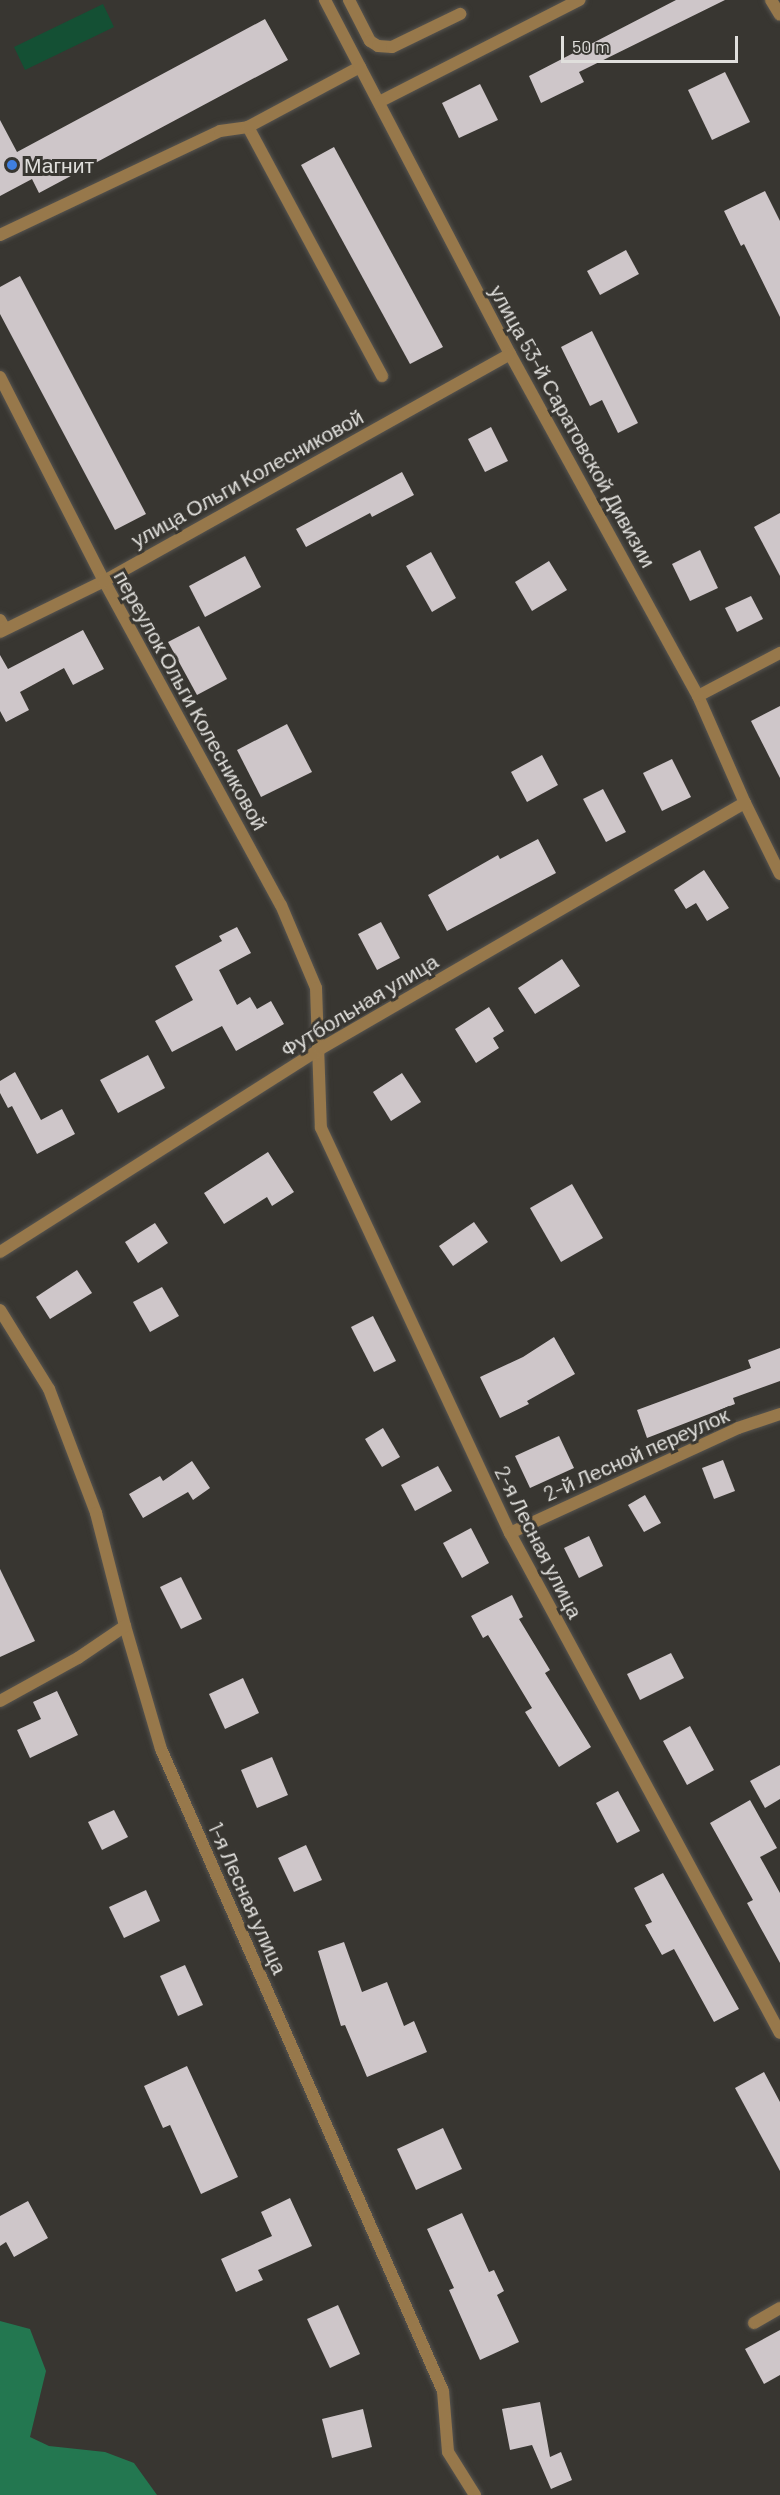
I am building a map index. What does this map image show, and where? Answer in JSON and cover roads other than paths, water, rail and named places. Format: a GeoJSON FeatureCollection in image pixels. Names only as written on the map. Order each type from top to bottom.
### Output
{"type":"FeatureCollection","features":[{"type":"Feature","properties":{"kind":"street","name":"улица 53-й Саратовской Дивизии"},"geometry":{"type":"LineString","coordinates":[[325,0],[510,354],[698,696],[745,803],[780,874]]}},
{"type":"Feature","properties":{"kind":"street"},"geometry":{"type":"LineString","coordinates":[[349,0],[370,41],[378,46],[392,47],[460,14]]}},
{"type":"Feature","properties":{"kind":"street"},"geometry":{"type":"LineString","coordinates":[[379,102],[579,0]]}},
{"type":"Feature","properties":{"kind":"street"},"geometry":{"type":"LineString","coordinates":[[771,0],[780,15]]}},
{"type":"Feature","properties":{"kind":"street"},"geometry":{"type":"LineString","coordinates":[[0,235],[220,131],[248,128],[360,67]]}},
{"type":"Feature","properties":{"kind":"street"},"geometry":{"type":"LineString","coordinates":[[248,128],[382,376]]}},
{"type":"Feature","properties":{"kind":"street","name":"улица Ольги Колесниковой"},"geometry":{"type":"LineString","coordinates":[[2,627],[104,580],[510,354]]}},
{"type":"Feature","properties":{"kind":"street","name":"переулок Ольги Колесниковой"},"geometry":{"type":"LineString","coordinates":[[0,377],[104,580],[281,905],[316,988],[320,1049]]}},
{"type":"Feature","properties":{"kind":"street"},"geometry":{"type":"LineString","coordinates":[[698,696],[780,653]]}},
{"type":"Feature","properties":{"kind":"street","name":"Футбольная улица"},"geometry":{"type":"LineString","coordinates":[[0,1252],[320,1049],[745,803]]}},
{"type":"Feature","properties":{"kind":"street","name":"2-я Лесная улица"},"geometry":{"type":"LineString","coordinates":[[320,1049],[321,1128],[510,1533],[780,2033]]}},
{"type":"Feature","properties":{"kind":"street","name":"1-я Лесная улица"},"geometry":{"type":"LineString","coordinates":[[0,1310],[49,1389],[96,1513],[125,1626],[161,1749],[443,2391],[448,2452],[475,2495]]}},
{"type":"Feature","properties":{"kind":"street","name":"2-й Лесной переулок"},"geometry":{"type":"LineString","coordinates":[[510,1533],[738,1428],[780,1414]]}},
{"type":"Feature","properties":{"kind":"street"},"geometry":{"type":"LineString","coordinates":[[0,1701],[78,1658],[125,1626]]}},
{"type":"Feature","properties":{"kind":"street"},"geometry":{"type":"LineString","coordinates":[[754,2323],[780,2308]]}},
{"type":"Feature","properties":{"kind":"place","name":"Магнит"},"geometry":{"type":"Point","coordinates":[12,165]}}]}
